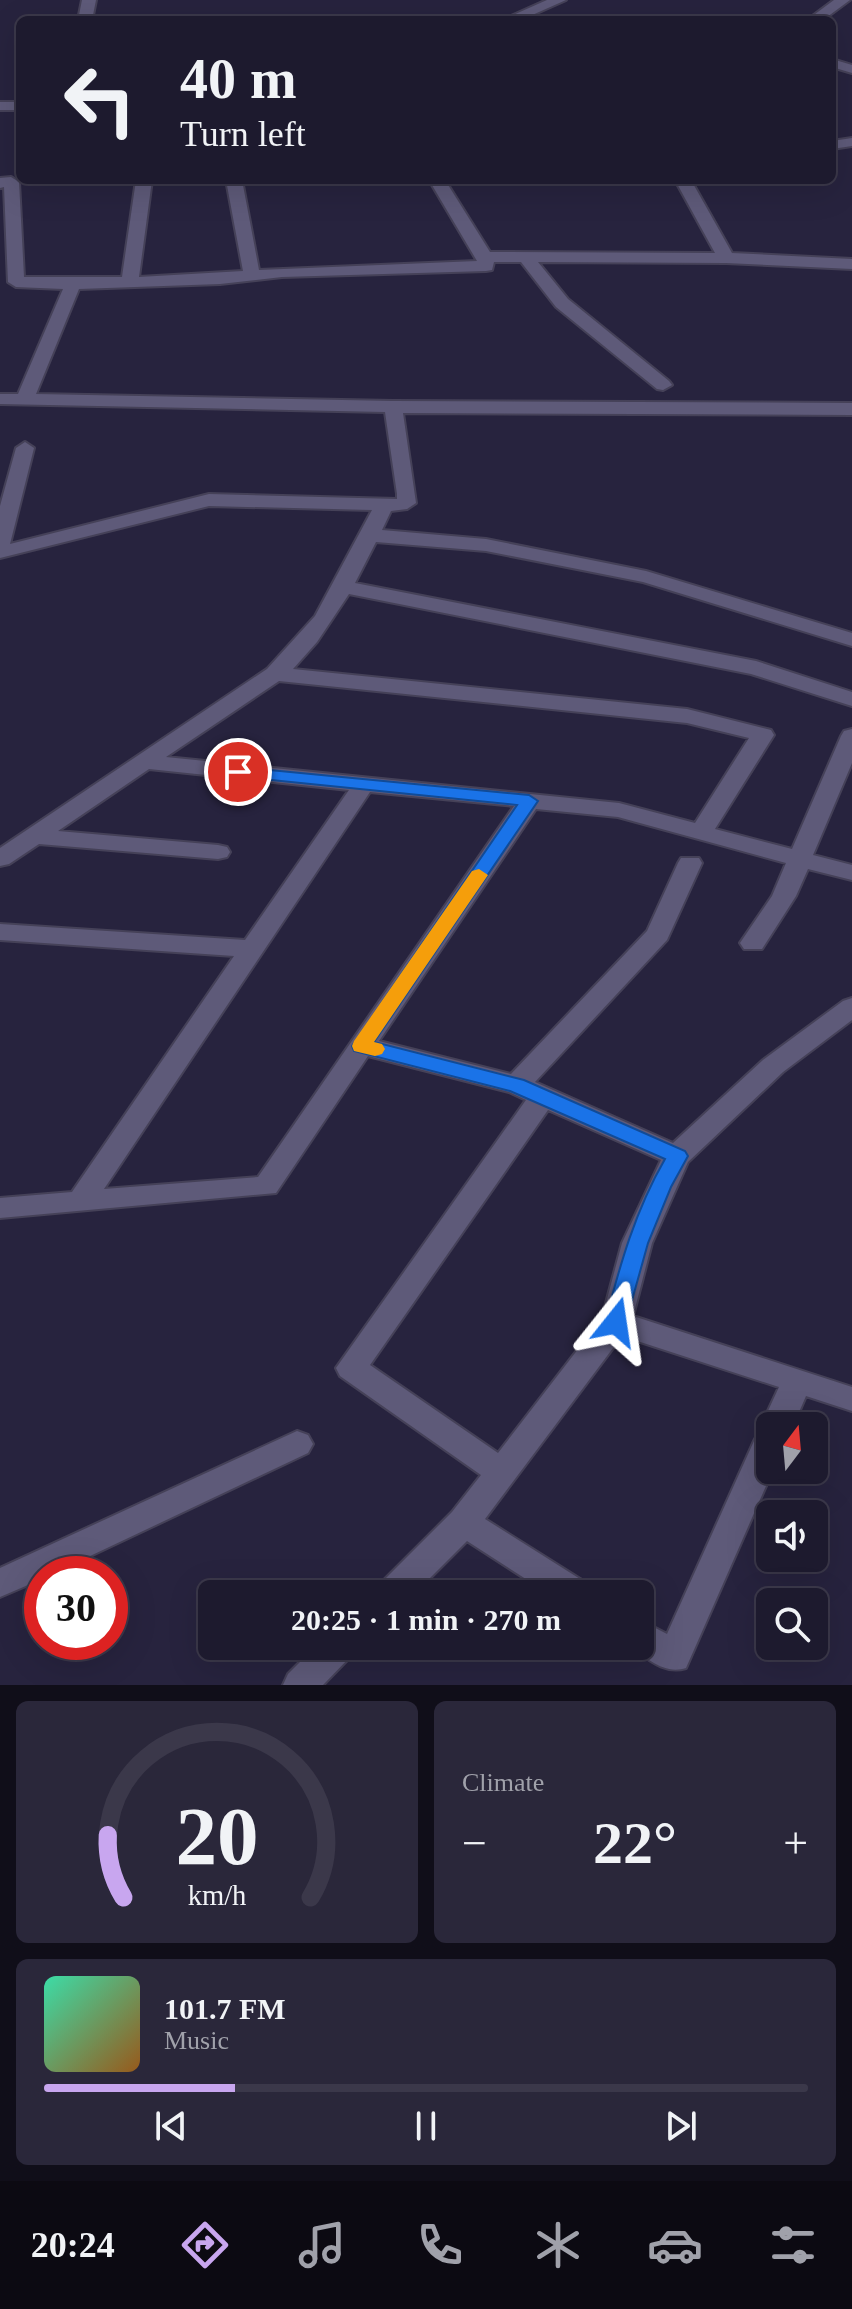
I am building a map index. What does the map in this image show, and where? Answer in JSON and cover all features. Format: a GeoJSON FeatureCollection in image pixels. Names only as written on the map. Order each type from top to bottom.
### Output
{"type":"FeatureCollection","features":[{"type":"Feature","properties":{"kind":"street"},"geometry":{"type":"LineString","coordinates":[[519,16],[559,0]]}},
{"type":"Feature","properties":{"kind":"street"},"geometry":{"type":"LineString","coordinates":[[823,16],[842,2]]}},
{"type":"Feature","properties":{"kind":"street"},"geometry":{"type":"LineString","coordinates":[[0,183],[11,182],[6,219],[16,282],[73,284],[486,266],[485,257],[439,184]]}},
{"type":"Feature","properties":{"kind":"street"},"geometry":{"type":"LineString","coordinates":[[130,282],[143,184]]}},
{"type":"Feature","properties":{"kind":"street"},"geometry":{"type":"LineString","coordinates":[[235,184],[252,275]]}},
{"type":"Feature","properties":{"kind":"street"},"geometry":{"type":"LineString","coordinates":[[685,184],[726,258]]}},
{"type":"Feature","properties":{"kind":"street"},"geometry":{"type":"LineString","coordinates":[[485,257],[726,258],[852,264]]}},
{"type":"Feature","properties":{"kind":"street"},"geometry":{"type":"LineString","coordinates":[[526,258],[562,303],[663,385]]}},
{"type":"Feature","properties":{"kind":"street"},"geometry":{"type":"LineString","coordinates":[[25,399],[73,284]]}},
{"type":"Feature","properties":{"kind":"street"},"geometry":{"type":"LineString","coordinates":[[0,399],[393,407],[852,409]]}},
{"type":"Feature","properties":{"kind":"street"},"geometry":{"type":"LineString","coordinates":[[0,552],[209,500],[383,507],[400,505],[407,499],[393,407]]}},
{"type":"Feature","properties":{"kind":"street"},"geometry":{"type":"LineString","coordinates":[[0,543],[25,448]]}},
{"type":"Feature","properties":{"kind":"street"},"geometry":{"type":"LineString","coordinates":[[0,859],[275,674],[300,653],[343,587],[383,507]]}},
{"type":"Feature","properties":{"kind":"street"},"geometry":{"type":"LineString","coordinates":[[369,535],[486,545],[646,577],[852,640]]}},
{"type":"Feature","properties":{"kind":"street"},"geometry":{"type":"LineString","coordinates":[[343,587],[756,668],[852,699]]}},
{"type":"Feature","properties":{"kind":"street"},"geometry":{"type":"LineString","coordinates":[[275,674],[687,716],[763,735],[701,832]]}},
{"type":"Feature","properties":{"kind":"street"},"geometry":{"type":"LineString","coordinates":[[753,943],[784,896],[852,736]]}},
{"type":"Feature","properties":{"kind":"street"},"geometry":{"type":"LineString","coordinates":[[144,762],[619,810],[852,873]]}},
{"type":"Feature","properties":{"kind":"street"},"geometry":{"type":"LineString","coordinates":[[80,1202],[364,784]]}},
{"type":"Feature","properties":{"kind":"street"},"geometry":{"type":"LineString","coordinates":[[0,1208],[266,1186],[529,801]]}},
{"type":"Feature","properties":{"kind":"street"},"geometry":{"type":"LineString","coordinates":[[34,836],[218,852]]}},
{"type":"Feature","properties":{"kind":"street"},"geometry":{"type":"LineString","coordinates":[[502,1473],[351,1368],[530,1090],[658,934],[690,863]]}},
{"type":"Feature","properties":{"kind":"street"},"geometry":{"type":"LineString","coordinates":[[0,932],[252,949]]}},
{"type":"Feature","properties":{"kind":"street"},"geometry":{"type":"LineString","coordinates":[[406,1580],[464,1522],[616,1322],[637,1243],[660,1187],[677,1156],[773,1066],[852,1007]]}},
{"type":"Feature","properties":{"kind":"street"},"geometry":{"type":"LineString","coordinates":[[362,1046],[530,1090],[677,1156]]}},
{"type":"Feature","properties":{"kind":"street"},"geometry":{"type":"LineString","coordinates":[[616,1322],[852,1399]]}},
{"type":"Feature","properties":{"kind":"street"},"geometry":{"type":"LineString","coordinates":[[783,1412],[797,1381]]}},
{"type":"Feature","properties":{"kind":"street"},"geometry":{"type":"LineString","coordinates":[[0,1583],[297,1444]]}},
{"type":"Feature","properties":{"kind":"street"},"geometry":{"type":"LineString","coordinates":[[654,1644],[674,1657],[756,1472]]}},
{"type":"Feature","properties":{"kind":"street"},"geometry":{"type":"LineString","coordinates":[[464,1522],[554,1580]]}},
{"type":"Feature","properties":{"kind":"street"},"geometry":{"type":"LineString","coordinates":[[300,1685],[325,1660]]}},
{"type":"Feature","properties":{"kind":"slow traffic"},"geometry":{"type":"LineString","coordinates":[[375,1049],[362,1046],[479,875]]}},
{"type":"Feature","properties":{"kind":"route"},"geometry":{"type":"LineString","coordinates":[[238,772],[529,801],[362,1046],[517,1085],[677,1156],[660,1187],[637,1243],[616,1322]]}}]}
